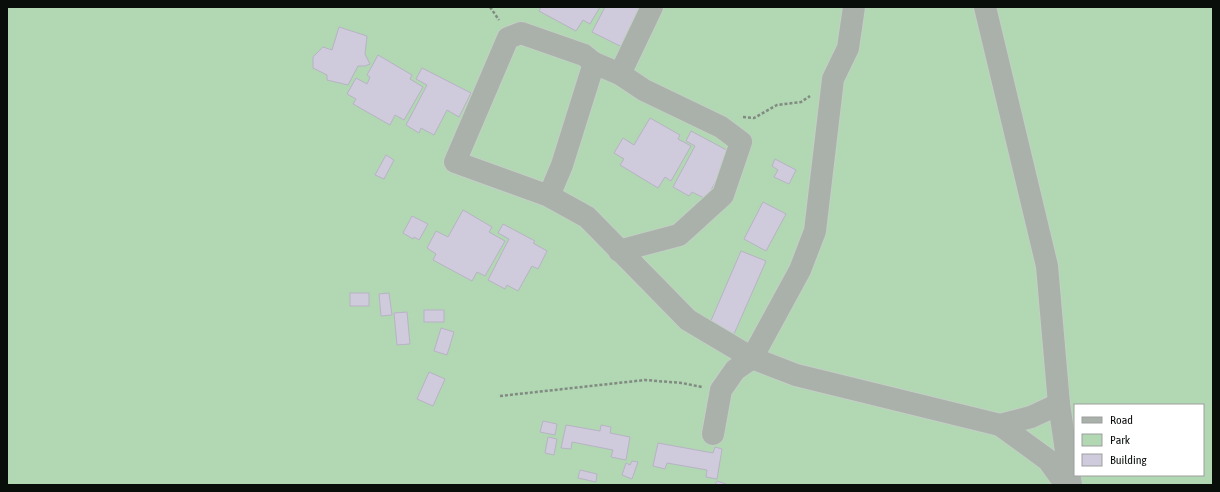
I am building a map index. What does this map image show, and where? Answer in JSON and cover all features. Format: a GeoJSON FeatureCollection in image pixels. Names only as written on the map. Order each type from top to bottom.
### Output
{"type":"FeatureCollection","features":[{"type":"Feature","properties":{"kind":"street"},"geometry":{"type":"LineString","coordinates":[[620,74],[652,7]]}},
{"type":"Feature","properties":{"kind":"street"},"geometry":{"type":"LineString","coordinates":[[713,434],[721,390],[735,370],[752,358],[800,270],[815,231],[833,79],[848,48],[854,7]]}},
{"type":"Feature","properties":{"kind":"street"},"geometry":{"type":"LineString","coordinates":[[985,7],[1047,266],[1059,404],[1071,485]]}},
{"type":"Feature","properties":{"kind":"street"},"geometry":{"type":"LineString","coordinates":[[619,251],[679,235],[723,195],[741,142],[721,127],[644,90],[620,74],[594,63],[584,56],[521,33],[508,38],[455,162],[549,196],[587,217],[619,251],[688,320],[752,358],[796,375],[1000,425],[1048,460],[1066,485]]}},
{"type":"Feature","properties":{"kind":"street"},"geometry":{"type":"LineString","coordinates":[[549,196],[562,165],[594,63]]}},
{"type":"Feature","properties":{"kind":"street"},"geometry":{"type":"LineString","coordinates":[[1000,425],[1031,417],[1059,404]]}},
{"type":"Feature","properties":{"kind":"path"},"geometry":{"type":"LineString","coordinates":[[740,117],[754,118],[777,105],[801,102],[833,79]]}},
{"type":"Feature","properties":{"kind":"path"},"geometry":{"type":"LineString","coordinates":[[500,396],[645,380],[682,383],[721,390]]}},
{"type":"Feature","properties":{"kind":"green space"},"geometry":{"type":"Polygon","coordinates":[[[7,7],[1213,7],[1213,485],[7,485],[7,7]]]}},
{"type":"Feature","properties":{"kind":"building"},"geometry":{"type":"Polygon","coordinates":[[[541,7],[600,7],[590,24],[583,20],[576,31],[539,11],[541,7]]]}},
{"type":"Feature","properties":{"kind":"building"},"geometry":{"type":"Polygon","coordinates":[[[605,7],[646,7],[622,47],[592,32],[605,7]]]}},
{"type":"Feature","properties":{"kind":"building"},"geometry":{"type":"Polygon","coordinates":[[[339,27],[367,36],[365,54],[370,64],[358,66],[348,85],[327,80],[327,75],[313,68],[313,57],[323,47],[332,50],[339,27]]]}},
{"type":"Feature","properties":{"kind":"building"},"geometry":{"type":"Polygon","coordinates":[[[378,55],[412,75],[410,79],[423,87],[404,120],[395,115],[390,125],[353,104],[356,99],[347,94],[356,78],[367,84],[370,77],[367,75],[378,55]]]}},
{"type":"Feature","properties":{"kind":"building"},"geometry":{"type":"Polygon","coordinates":[[[422,68],[471,93],[459,117],[447,110],[434,135],[421,128],[419,133],[406,125],[427,85],[416,79],[422,68]]]}},
{"type":"Feature","properties":{"kind":"building"},"geometry":{"type":"Polygon","coordinates":[[[650,118],[680,135],[678,139],[691,146],[671,181],[665,177],[658,188],[620,165],[624,159],[614,153],[623,138],[634,145],[650,118]]]}},
{"type":"Feature","properties":{"kind":"building"},"geometry":{"type":"Polygon","coordinates":[[[691,131],[734,154],[720,174],[706,199],[692,192],[689,196],[673,187],[695,146],[686,141],[691,131]]]}},
{"type":"Feature","properties":{"kind":"building"},"geometry":{"type":"Polygon","coordinates":[[[386,155],[394,160],[384,179],[375,175],[386,155]]]}},
{"type":"Feature","properties":{"kind":"building"},"geometry":{"type":"Polygon","coordinates":[[[775,159],[796,170],[789,184],[774,177],[778,170],[772,166],[775,159]]]}},
{"type":"Feature","properties":{"kind":"building"},"geometry":{"type":"Polygon","coordinates":[[[763,202],[786,214],[766,251],[744,239],[763,202]]]}},
{"type":"Feature","properties":{"kind":"building"},"geometry":{"type":"Polygon","coordinates":[[[463,210],[492,227],[489,232],[505,241],[485,276],[477,272],[472,281],[433,260],[436,254],[427,248],[436,231],[448,237],[463,210]]]}},
{"type":"Feature","properties":{"kind":"building"},"geometry":{"type":"Polygon","coordinates":[[[412,216],[428,224],[419,240],[414,237],[413,239],[403,233],[412,216]]]}},
{"type":"Feature","properties":{"kind":"building"},"geometry":{"type":"Polygon","coordinates":[[[503,224],[535,241],[533,243],[547,251],[538,269],[532,266],[518,291],[507,285],[505,289],[488,280],[509,239],[498,233],[503,224]]]}},
{"type":"Feature","properties":{"kind":"building"},"geometry":{"type":"Polygon","coordinates":[[[741,251],[766,261],[734,334],[710,323],[741,251]]]}},
{"type":"Feature","properties":{"kind":"building"},"geometry":{"type":"Polygon","coordinates":[[[350,293],[369,293],[369,306],[350,306],[350,293]]]}},
{"type":"Feature","properties":{"kind":"building"},"geometry":{"type":"Polygon","coordinates":[[[389,293],[392,315],[381,316],[379,294],[389,293]]]}},
{"type":"Feature","properties":{"kind":"building"},"geometry":{"type":"Polygon","coordinates":[[[424,310],[444,310],[444,322],[424,322],[424,310]]]}},
{"type":"Feature","properties":{"kind":"building"},"geometry":{"type":"Polygon","coordinates":[[[407,312],[410,344],[397,345],[394,313],[407,312]]]}},
{"type":"Feature","properties":{"kind":"building"},"geometry":{"type":"Polygon","coordinates":[[[441,328],[454,332],[447,355],[434,351],[441,328]]]}},
{"type":"Feature","properties":{"kind":"building"},"geometry":{"type":"Polygon","coordinates":[[[429,372],[445,379],[433,406],[417,399],[429,372]]]}},
{"type":"Feature","properties":{"kind":"building"},"geometry":{"type":"Polygon","coordinates":[[[543,421],[557,424],[555,435],[540,432],[543,421]]]}},
{"type":"Feature","properties":{"kind":"building"},"geometry":{"type":"Polygon","coordinates":[[[566,425],[600,431],[601,425],[611,427],[610,433],[630,437],[626,460],[611,457],[613,450],[572,442],[571,449],[561,448],[566,425]]]}},
{"type":"Feature","properties":{"kind":"building"},"geometry":{"type":"Polygon","coordinates":[[[548,437],[557,439],[554,455],[545,453],[548,437]]]}},
{"type":"Feature","properties":{"kind":"building"},"geometry":{"type":"Polygon","coordinates":[[[658,443],[713,453],[715,447],[722,449],[717,479],[706,477],[707,470],[667,463],[665,469],[653,466],[658,443]]]}},
{"type":"Feature","properties":{"kind":"building"},"geometry":{"type":"Polygon","coordinates":[[[632,461],[638,462],[632,479],[622,475],[626,463],[630,465],[632,461]]]}},
{"type":"Feature","properties":{"kind":"building"},"geometry":{"type":"Polygon","coordinates":[[[580,470],[597,474],[596,482],[578,478],[580,470]]]}},
{"type":"Feature","properties":{"kind":"building"},"geometry":{"type":"Polygon","coordinates":[[[717,481],[726,484],[726,485],[715,485],[717,481]]]}}]}
